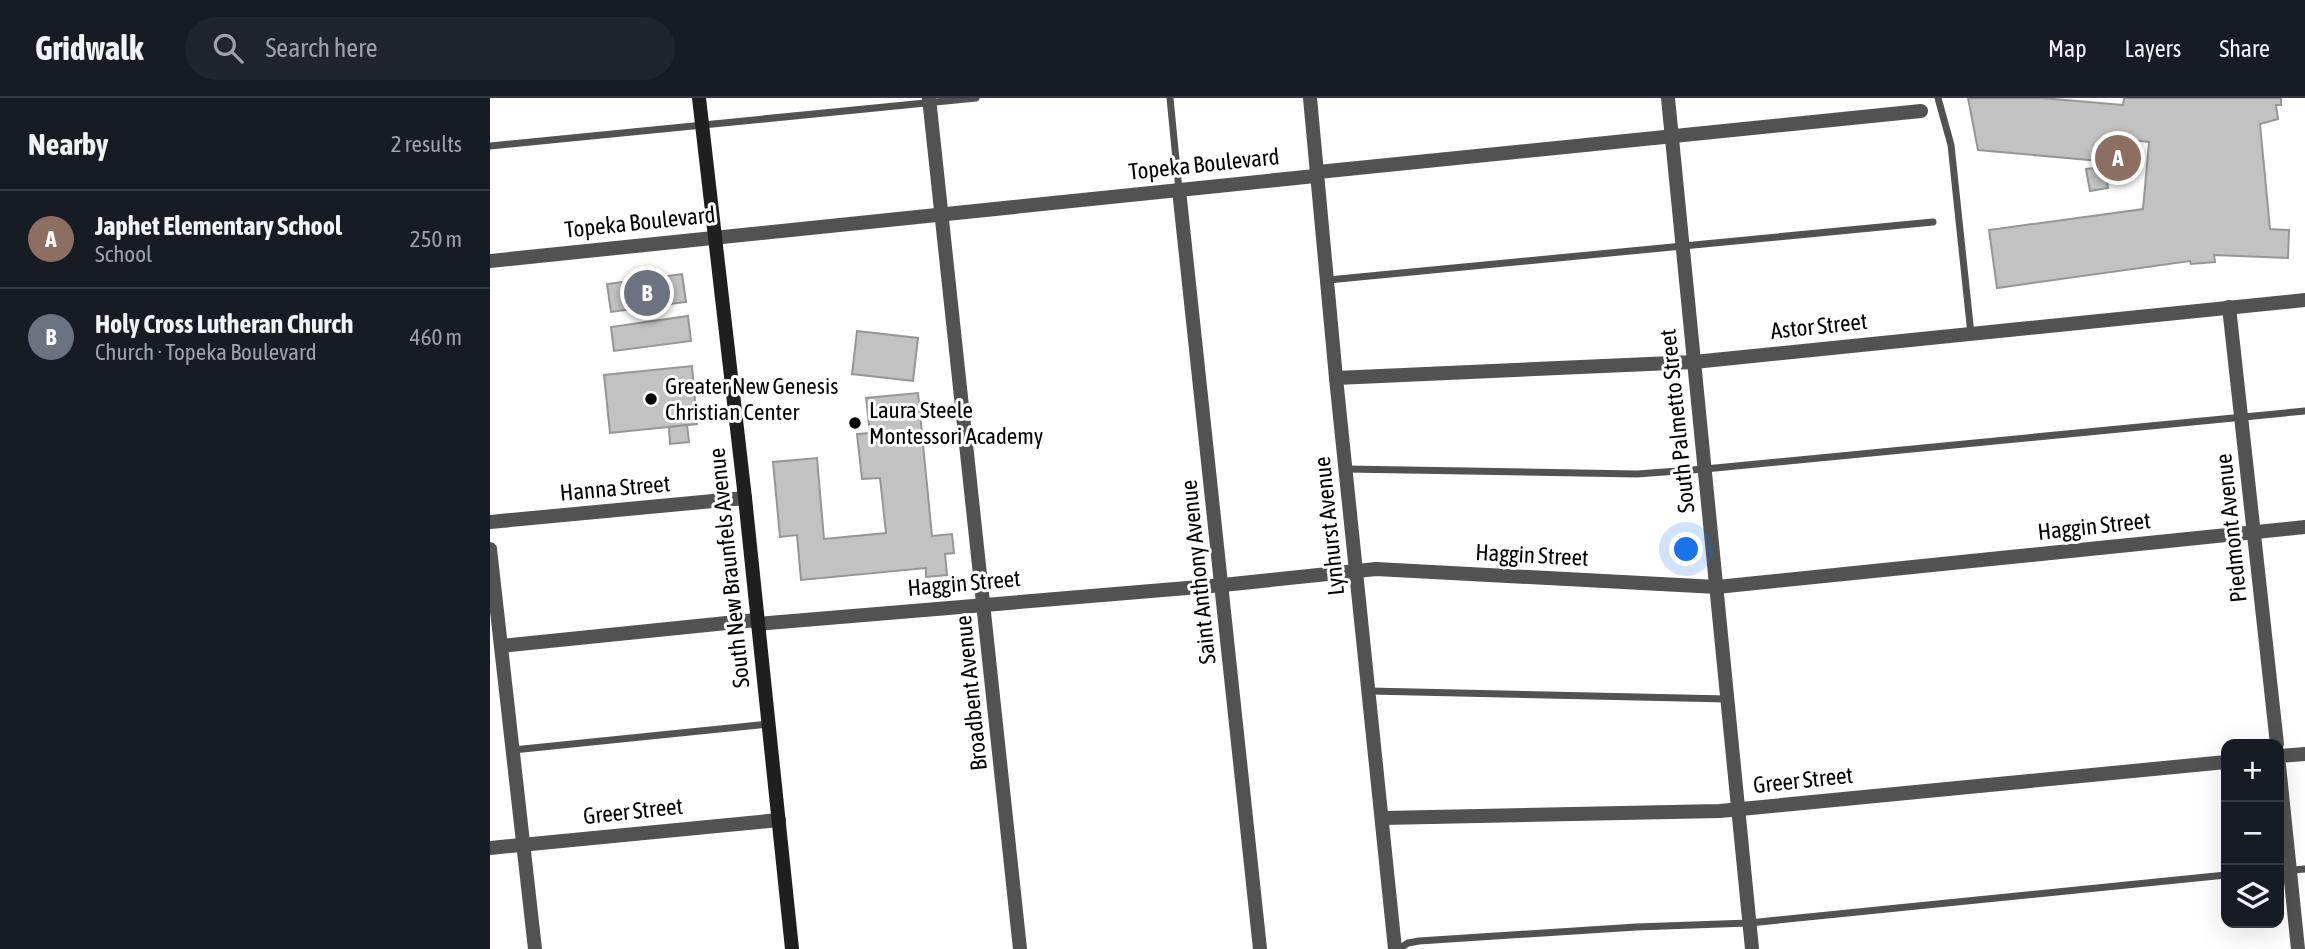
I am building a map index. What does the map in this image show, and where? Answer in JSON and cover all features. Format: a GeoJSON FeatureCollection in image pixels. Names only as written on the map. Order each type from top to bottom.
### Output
{"type":"FeatureCollection","features":[{"type":"Feature","properties":{"kind":"main road","name":"South New Braunfels Avenue"},"geometry":{"type":"LineString","coordinates":[[699,98],[792,949]]}},
{"type":"Feature","properties":{"kind":"street","name":"Lynhurst Avenue"},"geometry":{"type":"LineString","coordinates":[[1310,98],[1336,378],[1397,949]]}},
{"type":"Feature","properties":{"kind":"street","name":"South Palmetto Street"},"geometry":{"type":"LineString","coordinates":[[1668,98],[1752,949]]}},
{"type":"Feature","properties":{"kind":"street","name":"Broadbent Avenue"},"geometry":{"type":"LineString","coordinates":[[929,100],[1020,949]]}},
{"type":"Feature","properties":{"kind":"street","name":"Topeka Boulevard"},"geometry":{"type":"LineString","coordinates":[[490,261],[1315,176],[1318,172],[1921,111]]}},
{"type":"Feature","properties":{"kind":"street","name":"Saint Anthony Avenue"},"geometry":{"type":"LineString","coordinates":[[1179,190],[1260,949]]}},
{"type":"Feature","properties":{"kind":"street","name":"Astor Street"},"geometry":{"type":"LineString","coordinates":[[1336,378],[1694,362],[2305,300]]}},
{"type":"Feature","properties":{"kind":"street","name":"Piedmont Avenue"},"geometry":{"type":"LineString","coordinates":[[2229,307],[2276,739]]}},
{"type":"Feature","properties":{"kind":"street","name":"Hanna Street"},"geometry":{"type":"LineString","coordinates":[[490,523],[744,498]]}},
{"type":"Feature","properties":{"kind":"street","name":"Haggin Street"},"geometry":{"type":"LineString","coordinates":[[501,646],[757,622],[1223,585],[1376,569],[1717,587],[2305,527]]}},
{"type":"Feature","properties":{"kind":"street"},"geometry":{"type":"LineString","coordinates":[[490,548],[535,949]]}},
{"type":"Feature","properties":{"kind":"street"},"geometry":{"type":"LineString","coordinates":[[2284,756],[2305,754]]}},
{"type":"Feature","properties":{"kind":"street","name":"Greer Street"},"geometry":{"type":"LineString","coordinates":[[1383,818],[1739,810],[2221,762]]}},
{"type":"Feature","properties":{"kind":"street"},"geometry":{"type":"LineString","coordinates":[[2281,802],[2284,865]]}},
{"type":"Feature","properties":{"kind":"street","name":"Greer Street"},"geometry":{"type":"LineString","coordinates":[[490,848],[779,820]]}},
{"type":"Feature","properties":{"kind":"street"},"geometry":{"type":"LineString","coordinates":[[2284,871],[2298,949]]}},
{"type":"Feature","properties":{"kind":"lane"},"geometry":{"type":"LineString","coordinates":[[490,146],[929,100],[976,98]]}},
{"type":"Feature","properties":{"kind":"lane"},"geometry":{"type":"LineString","coordinates":[[1170,98],[1179,190]]}},
{"type":"Feature","properties":{"kind":"lane"},"geometry":{"type":"LineString","coordinates":[[1938,98],[1951,145],[1971,334]]}},
{"type":"Feature","properties":{"kind":"lane"},"geometry":{"type":"LineString","coordinates":[[1328,280],[1933,222]]}},
{"type":"Feature","properties":{"kind":"lane"},"geometry":{"type":"LineString","coordinates":[[1346,470],[1637,474],[1705,470],[2305,411]]}},
{"type":"Feature","properties":{"kind":"lane"},"geometry":{"type":"LineString","coordinates":[[1370,691],[1728,699]]}},
{"type":"Feature","properties":{"kind":"lane"},"geometry":{"type":"LineString","coordinates":[[513,750],[769,724]]}},
{"type":"Feature","properties":{"kind":"lane"},"geometry":{"type":"LineString","coordinates":[[2284,871],[2305,869]]}},
{"type":"Feature","properties":{"kind":"lane"},"geometry":{"type":"LineString","coordinates":[[1397,949],[1419,941],[1636,927],[1749,923],[2221,876]]}},
{"type":"Feature","properties":{"kind":"building"},"geometry":{"type":"Polygon","coordinates":[[[1968,98],[2042,98],[2123,105],[2124,98],[2281,98],[2281,105],[2276,105],[2278,119],[2260,124],[2270,229],[2289,230],[2288,258],[2214,255],[2215,262],[2191,264],[2190,261],[1997,288],[1989,230],[2143,209],[2149,142],[2113,138],[2111,162],[1978,150],[1968,98]]]}},
{"type":"Feature","properties":{"kind":"building"},"geometry":{"type":"Polygon","coordinates":[[[2105,167],[2108,188],[2090,191],[2086,169],[2105,167]]]}},
{"type":"Feature","properties":{"kind":"building"},"geometry":{"type":"Polygon","coordinates":[[[682,274],[686,302],[611,312],[607,284],[682,274]]]}},
{"type":"Feature","properties":{"kind":"building"},"geometry":{"type":"Polygon","coordinates":[[[688,316],[691,341],[614,351],[611,327],[688,316]]]}},
{"type":"Feature","properties":{"kind":"building"},"geometry":{"type":"Polygon","coordinates":[[[857,331],[918,338],[913,381],[852,374],[857,331]]]}},
{"type":"Feature","properties":{"kind":"building","name":"Greater New Genesis Christian Center"},"geometry":{"type":"Polygon","coordinates":[[[692,366],[697,424],[610,433],[604,375],[692,366]]]}},
{"type":"Feature","properties":{"kind":"building"},"geometry":{"type":"Polygon","coordinates":[[[918,393],[932,536],[952,534],[954,553],[945,554],[947,575],[926,577],[926,568],[801,580],[797,535],[780,537],[773,462],[817,458],[824,539],[886,533],[880,478],[862,479],[857,434],[870,433],[866,398],[918,393]]]}},
{"type":"Feature","properties":{"kind":"building"},"geometry":{"type":"Polygon","coordinates":[[[687,425],[689,442],[670,444],[669,427],[687,425]]]}},
{"type":"Feature","properties":{"kind":"place","name":"Japhet Elementary School"},"geometry":{"type":"Point","coordinates":[2118,158]}},
{"type":"Feature","properties":{"kind":"place","name":"Holy Cross Lutheran Church"},"geometry":{"type":"Point","coordinates":[647,293]}},
{"type":"Feature","properties":{"kind":"place","name":"Greater New Genesis Christian Center"},"geometry":{"type":"Point","coordinates":[651,399]}},
{"type":"Feature","properties":{"kind":"place","name":"Laura Steele Montessori Academy"},"geometry":{"type":"Point","coordinates":[855,423]}}]}
